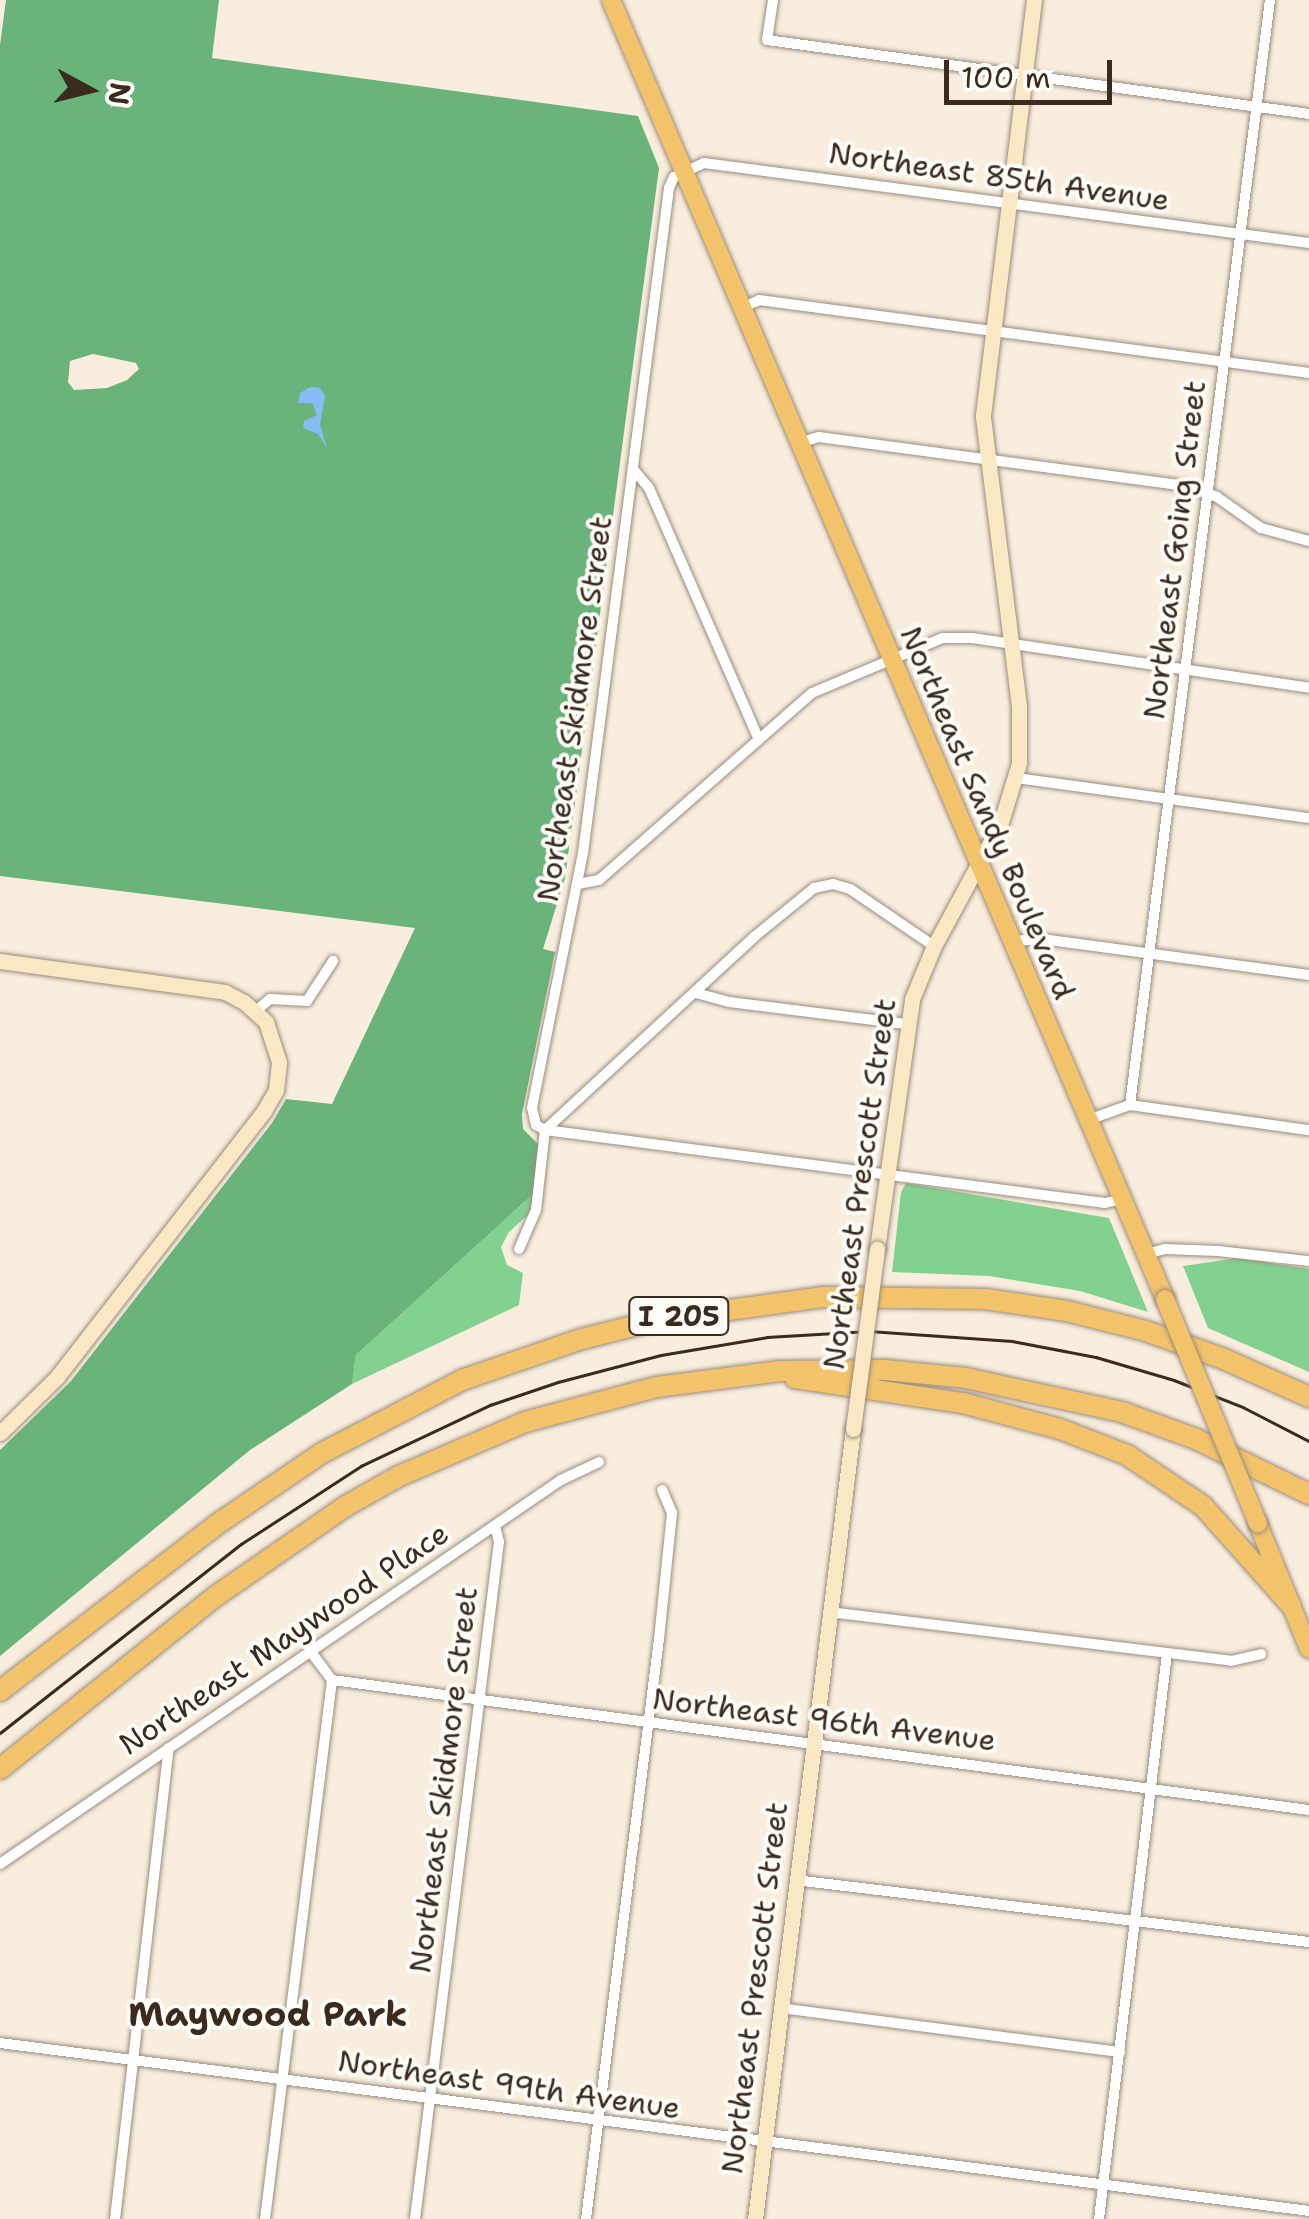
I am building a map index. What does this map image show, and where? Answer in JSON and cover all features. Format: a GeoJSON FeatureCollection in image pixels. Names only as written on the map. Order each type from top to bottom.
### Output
{"type":"FeatureCollection","features":[{"type":"Feature","properties":{"kind":"highway","name":"I 205"},"geometry":{"type":"LineString","coordinates":[[2,1689],[216,1524],[322,1453],[462,1380],[618,1330],[779,1301],[944,1296],[1067,1311],[1146,1331],[1224,1359],[1309,1398]]}},
{"type":"Feature","properties":{"kind":"highway"},"geometry":{"type":"LineString","coordinates":[[1224,1359],[1266,1366],[1309,1382]]}},
{"type":"Feature","properties":{"kind":"highway"},"geometry":{"type":"LineString","coordinates":[[780,1371],[804,1382],[963,1402],[1060,1429],[1127,1455],[1203,1506],[1292,1605]]}},
{"type":"Feature","properties":{"kind":"highway","name":"I 205"},"geometry":{"type":"LineString","coordinates":[[0,1769],[266,1559],[398,1476],[525,1422],[657,1387],[780,1371],[928,1373],[1088,1402],[1196,1439],[1309,1494]]}},
{"type":"Feature","properties":{"kind":"main road","name":"Northeast Sandy Boulevard"},"geometry":{"type":"LineString","coordinates":[[611,0],[1146,1254],[1309,1648]]}},
{"type":"Feature","properties":{"kind":"street"},"geometry":{"type":"LineString","coordinates":[[772,0],[768,40],[1309,114]]}},
{"type":"Feature","properties":{"kind":"street","name":"Northeast Prescott Street"},"geometry":{"type":"LineString","coordinates":[[754,2219],[906,1024],[934,946],[1001,822],[1016,778],[1020,723],[985,459],[983,414],[1034,0]]}},
{"type":"Feature","properties":{"kind":"street","name":"Northeast Going Street"},"geometry":{"type":"LineString","coordinates":[[1130,1106],[1270,0]]}},
{"type":"Feature","properties":{"kind":"street","name":"Northeast 85th Avenue"},"geometry":{"type":"LineString","coordinates":[[683,169],[704,162],[1309,244]]}},
{"type":"Feature","properties":{"kind":"street","name":"Northeast Skidmore Street"},"geometry":{"type":"LineString","coordinates":[[519,1249],[536,1210],[545,1130],[536,1124],[532,1108],[578,884],[669,188],[683,169]]}},
{"type":"Feature","properties":{"kind":"street"},"geometry":{"type":"LineString","coordinates":[[742,308],[760,300],[1309,373]]}},
{"type":"Feature","properties":{"kind":"street"},"geometry":{"type":"LineString","coordinates":[[800,442],[819,437],[1208,492],[1262,528],[1309,541]]}},
{"type":"Feature","properties":{"kind":"street"},"geometry":{"type":"LineString","coordinates":[[633,469],[649,488],[758,738]]}},
{"type":"Feature","properties":{"kind":"street"},"geometry":{"type":"LineString","coordinates":[[578,884],[599,880],[758,738],[822,687],[951,637],[1309,688]]}},
{"type":"Feature","properties":{"kind":"street"},"geometry":{"type":"LineString","coordinates":[[1016,778],[1309,818]]}},
{"type":"Feature","properties":{"kind":"street"},"geometry":{"type":"LineString","coordinates":[[545,1130],[754,937],[814,888],[828,884],[850,889],[934,946]]}},
{"type":"Feature","properties":{"kind":"street"},"geometry":{"type":"LineString","coordinates":[[1012,941],[1042,938],[1309,976]]}},
{"type":"Feature","properties":{"kind":"street"},"geometry":{"type":"LineString","coordinates":[[0,961],[216,990],[256,1010],[278,1050],[278,1082],[270,1104],[57,1377],[0,1433]]}},
{"type":"Feature","properties":{"kind":"street"},"geometry":{"type":"LineString","coordinates":[[256,1010],[270,999],[300,1002],[312,997],[332,961]]}},
{"type":"Feature","properties":{"kind":"street"},"geometry":{"type":"LineString","coordinates":[[696,993],[730,1002],[906,1024]]}},
{"type":"Feature","properties":{"kind":"street"},"geometry":{"type":"LineString","coordinates":[[1088,1120],[1130,1106],[1309,1130]]}},
{"type":"Feature","properties":{"kind":"street"},"geometry":{"type":"LineString","coordinates":[[545,1130],[1105,1203],[1122,1199]]}},
{"type":"Feature","properties":{"kind":"street"},"geometry":{"type":"LineString","coordinates":[[1146,1254],[1166,1249],[1218,1251],[1309,1261]]}},
{"type":"Feature","properties":{"kind":"street","name":"Northeast Maywood Place"},"geometry":{"type":"LineString","coordinates":[[0,1864],[312,1654],[334,1632],[560,1480],[599,1462]]}},
{"type":"Feature","properties":{"kind":"street"},"geometry":{"type":"LineString","coordinates":[[586,2219],[672,1512],[662,1490]]}},
{"type":"Feature","properties":{"kind":"street","name":"Northeast Skidmore Street"},"geometry":{"type":"LineString","coordinates":[[415,2219],[499,1542],[495,1526]]}},
{"type":"Feature","properties":{"kind":"street"},"geometry":{"type":"LineString","coordinates":[[829,1612],[1230,1661],[1261,1654]]}},
{"type":"Feature","properties":{"kind":"street"},"geometry":{"type":"LineString","coordinates":[[265,2219],[332,1680],[312,1654]]}},
{"type":"Feature","properties":{"kind":"street"},"geometry":{"type":"LineString","coordinates":[[1099,2219],[1167,1654]]}},
{"type":"Feature","properties":{"kind":"street","name":"Northeast 96th Avenue"},"geometry":{"type":"LineString","coordinates":[[332,1680],[1309,1810]]}},
{"type":"Feature","properties":{"kind":"street"},"geometry":{"type":"LineString","coordinates":[[115,2219],[169,1748]]}},
{"type":"Feature","properties":{"kind":"street"},"geometry":{"type":"LineString","coordinates":[[795,1880],[1309,1942]]}},
{"type":"Feature","properties":{"kind":"street"},"geometry":{"type":"LineString","coordinates":[[780,2008],[1120,2052]]}},
{"type":"Feature","properties":{"kind":"street","name":"Northeast 99th Avenue"},"geometry":{"type":"LineString","coordinates":[[0,2043],[1309,2211]]}},
{"type":"Feature","properties":{"kind":"green space"},"geometry":{"type":"Polygon","coordinates":[[[6,0],[219,0],[212,58],[638,116],[659,168],[565,878],[543,949],[555,952],[522,1114],[523,1129],[540,1146],[533,1194],[356,1355],[352,1384],[250,1450],[0,1656],[0,1450],[71,1381],[272,1123],[286,1099],[332,1104],[415,928],[0,876],[0,45],[6,0]],[[93,354],[70,361],[68,382],[74,390],[107,388],[127,380],[139,369],[136,363],[93,354]]]}},
{"type":"Feature","properties":{"kind":"green space"},"geometry":{"type":"Polygon","coordinates":[[[906,1183],[1109,1218],[1148,1312],[1080,1291],[989,1276],[892,1272],[901,1192],[906,1183]]]}},
{"type":"Feature","properties":{"kind":"green space"},"geometry":{"type":"Polygon","coordinates":[[[533,1194],[531,1212],[509,1232],[501,1247],[507,1265],[523,1273],[519,1305],[352,1384],[356,1355],[533,1194]]]}},
{"type":"Feature","properties":{"kind":"green space"},"geometry":{"type":"Polygon","coordinates":[[[1238,1258],[1309,1269],[1309,1372],[1208,1328],[1183,1266],[1238,1258]]]}},
{"type":"Feature","properties":{"kind":"water"},"geometry":{"type":"Polygon","coordinates":[[[310,387],[320,388],[325,396],[320,425],[327,448],[318,434],[303,428],[304,421],[317,415],[312,403],[298,403],[300,393],[310,387]]]}},
{"type":"Feature","properties":{"kind":"tram line"},"geometry":{"type":"LineString","coordinates":[[0,1733],[241,1544],[361,1466],[490,1405],[661,1355],[767,1337],[869,1331],[1012,1341],[1096,1357],[1174,1380],[1243,1407],[1309,1441]]}},
{"type":"Feature","properties":{"kind":"district","name":"Maywood Park"},"geometry":{"type":"Point","coordinates":[268,2014]}}]}
